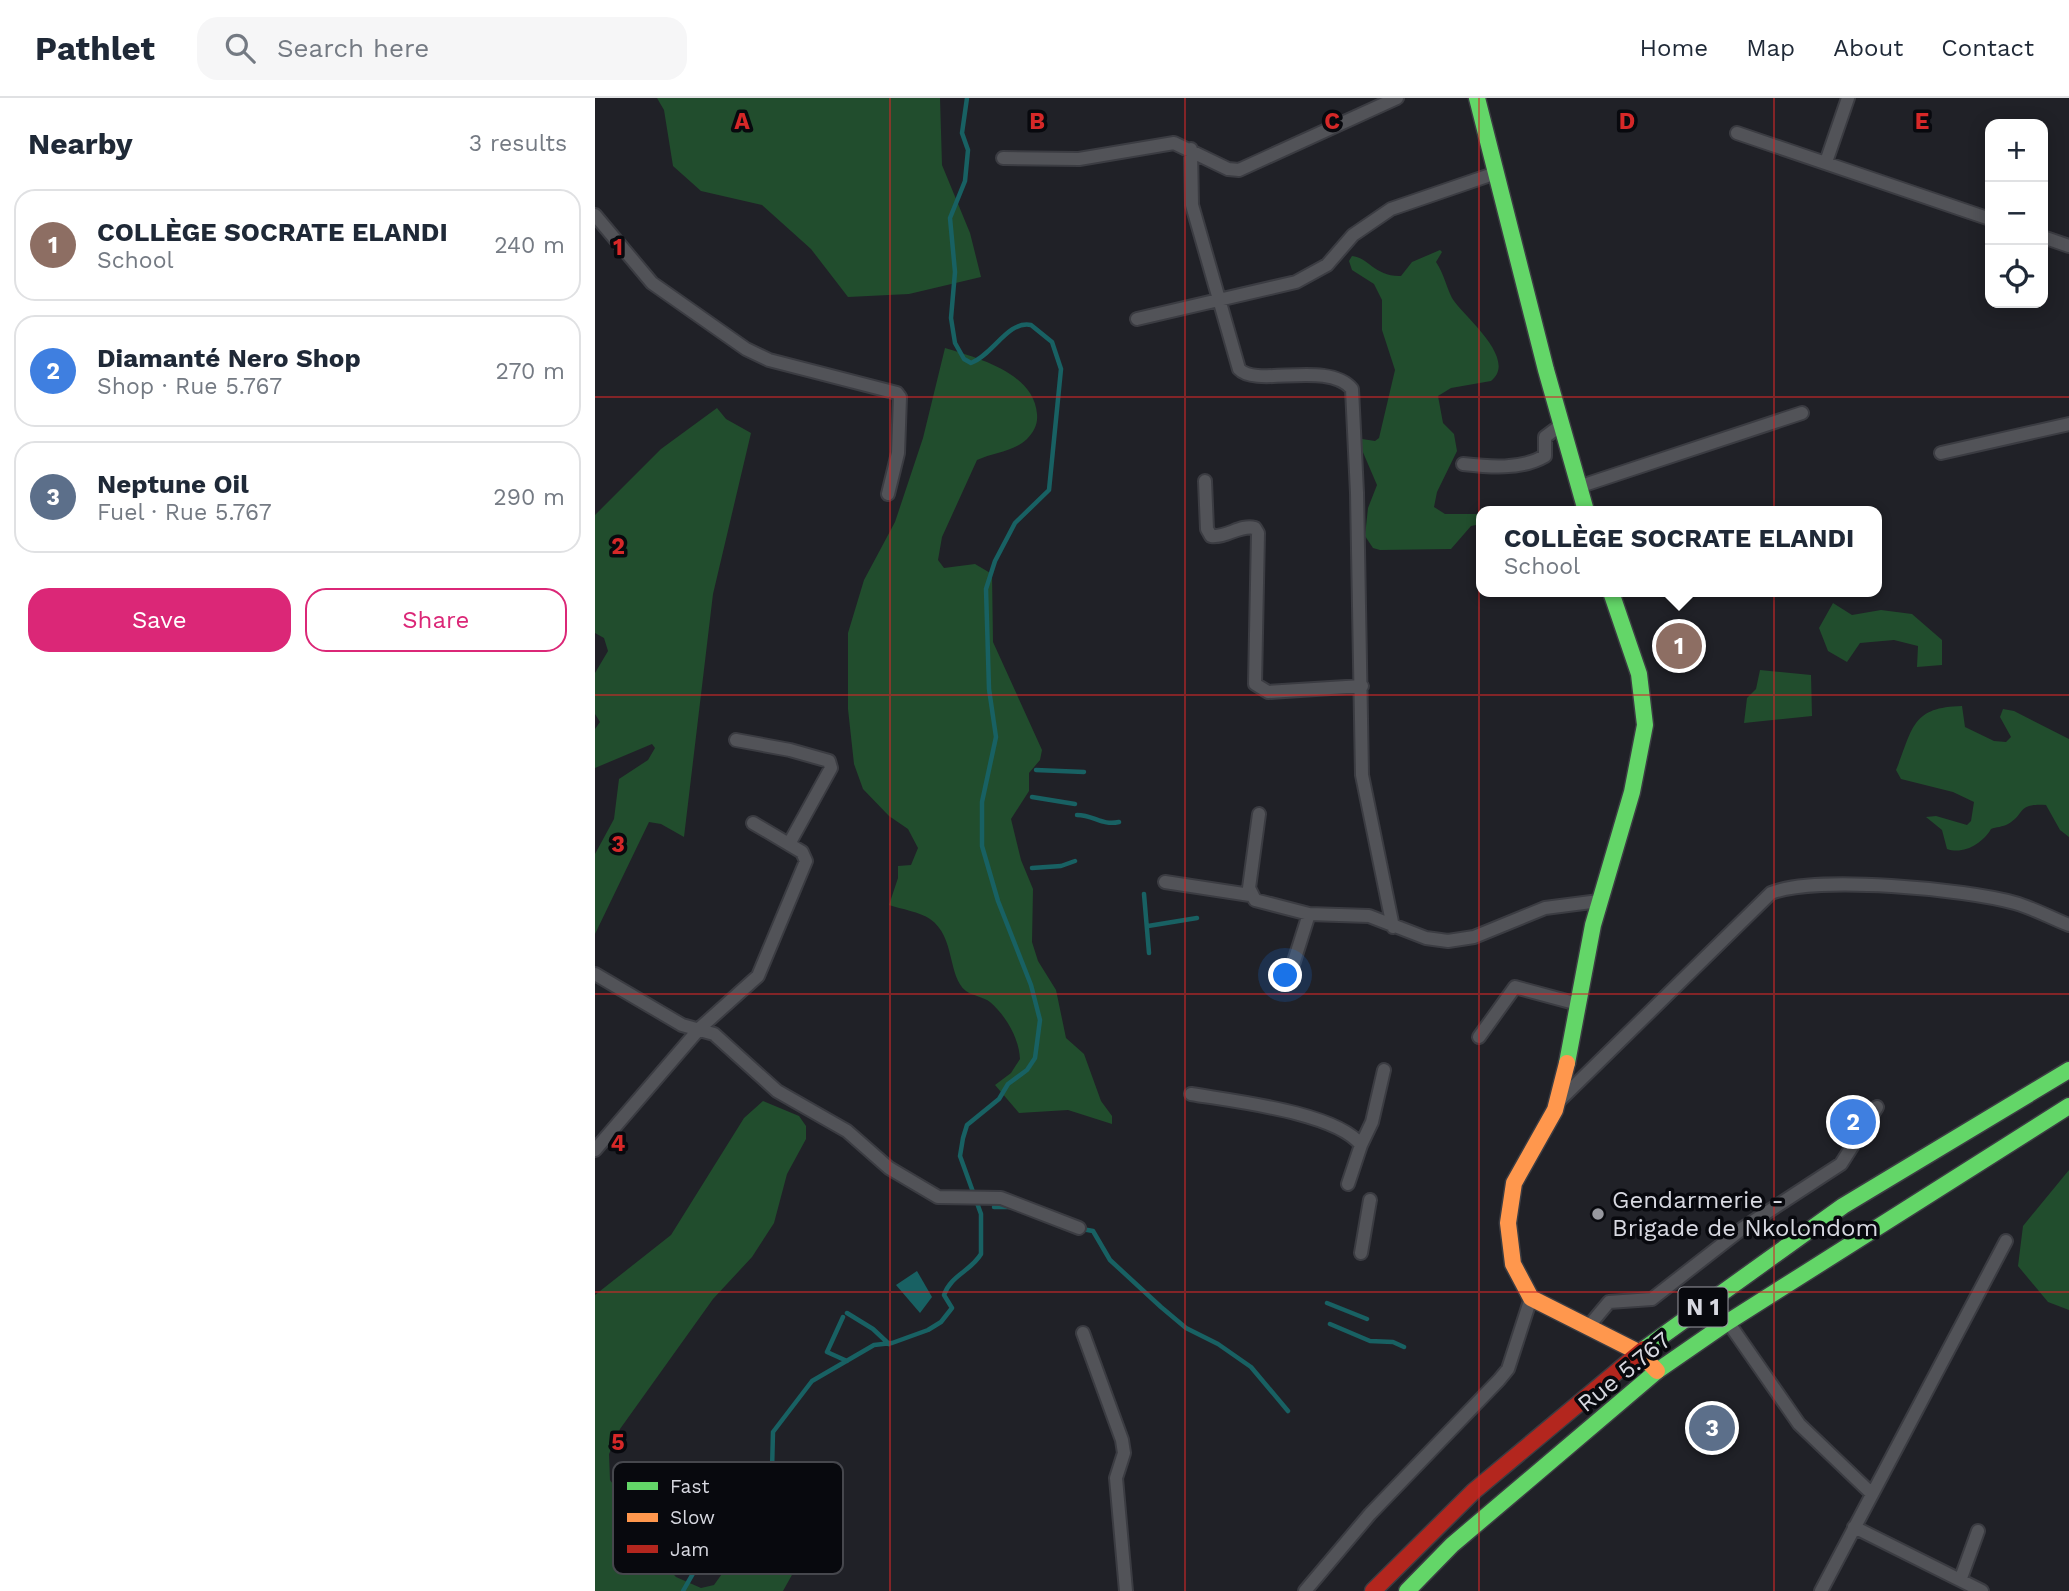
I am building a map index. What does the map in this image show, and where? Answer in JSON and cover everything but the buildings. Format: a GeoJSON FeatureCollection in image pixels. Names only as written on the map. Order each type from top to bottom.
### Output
{"type":"FeatureCollection","features":[{"type":"Feature","properties":{"kind":"main road"},"geometry":{"type":"LineString","coordinates":[[1478,98],[1561,425],[1584,506]]}},
{"type":"Feature","properties":{"kind":"main road"},"geometry":{"type":"LineString","coordinates":[[1613,597],[1643,692],[1645,723],[1632,794],[1599,901],[1559,1101],[1522,1161],[1510,1197],[1507,1224],[1511,1258],[1522,1289],[1531,1298],[1640,1353],[1657,1371]]}},
{"type":"Feature","properties":{"kind":"main road","name":"N 1"},"geometry":{"type":"LineString","coordinates":[[1373,1591],[1435,1524],[1559,1417],[1640,1353],[1812,1226],[2069,1070]]}},
{"type":"Feature","properties":{"kind":"main road","name":"Rue 5.767"},"geometry":{"type":"LineString","coordinates":[[1407,1591],[1452,1545],[1657,1371],[1728,1322],[2069,1106]]}},
{"type":"Feature","properties":{"kind":"street"},"geometry":{"type":"LineString","coordinates":[[1003,158],[1079,159],[1166,143],[1191,149],[1228,169],[1238,170],[1397,98]]}},
{"type":"Feature","properties":{"kind":"street"},"geometry":{"type":"LineString","coordinates":[[1826,162],[1848,98]]}},
{"type":"Feature","properties":{"kind":"street"},"geometry":{"type":"LineString","coordinates":[[1737,133],[1985,217]]}},
{"type":"Feature","properties":{"kind":"street"},"geometry":{"type":"LineString","coordinates":[[1191,149],[1192,205],[1238,369],[1245,375],[1337,378],[1352,389],[1363,775],[1393,927]]}},
{"type":"Feature","properties":{"kind":"street"},"geometry":{"type":"LineString","coordinates":[[1137,319],[1315,274],[1336,257],[1353,235],[1391,209],[1496,173]]}},
{"type":"Feature","properties":{"kind":"street"},"geometry":{"type":"LineString","coordinates":[[595,215],[652,283],[747,349],[769,360],[897,393],[900,397],[900,435],[888,494]]}},
{"type":"Feature","properties":{"kind":"street"},"geometry":{"type":"LineString","coordinates":[[2048,239],[2069,246]]}},
{"type":"Feature","properties":{"kind":"street"},"geometry":{"type":"LineString","coordinates":[[1578,487],[1802,413]]}},
{"type":"Feature","properties":{"kind":"street"},"geometry":{"type":"LineString","coordinates":[[1941,453],[2069,424]]}},
{"type":"Feature","properties":{"kind":"street"},"geometry":{"type":"LineString","coordinates":[[1462,464],[1489,467],[1533,463],[1545,456],[1545,437],[1561,425]]}},
{"type":"Feature","properties":{"kind":"street"},"geometry":{"type":"LineString","coordinates":[[1205,481],[1207,529],[1211,536],[1221,536],[1246,526],[1255,528],[1258,533],[1255,684],[1258,688],[1268,692],[1362,686]]}},
{"type":"Feature","properties":{"kind":"street"},"geometry":{"type":"LineString","coordinates":[[736,740],[790,750],[829,761],[831,768],[789,844]]}},
{"type":"Feature","properties":{"kind":"street"},"geometry":{"type":"LineString","coordinates":[[1250,895],[1259,814]]}},
{"type":"Feature","properties":{"kind":"street"},"geometry":{"type":"LineString","coordinates":[[596,1147],[700,1028],[758,976],[805,868],[802,852],[753,822]]}},
{"type":"Feature","properties":{"kind":"street"},"geometry":{"type":"LineString","coordinates":[[1165,882],[1250,895],[1266,904],[1309,914],[1369,916],[1393,927],[1448,941],[1474,937],[1545,908],[1599,901]]}},
{"type":"Feature","properties":{"kind":"street"},"geometry":{"type":"LineString","coordinates":[[1559,1101],[1771,893],[1788,887],[1887,887],[1989,898],[2015,903],[2069,925]]}},
{"type":"Feature","properties":{"kind":"street"},"geometry":{"type":"LineString","coordinates":[[1290,974],[1309,914]]}},
{"type":"Feature","properties":{"kind":"street"},"geometry":{"type":"LineString","coordinates":[[595,974],[682,1025],[714,1034],[776,1091],[847,1131],[890,1168],[938,1196],[992,1197],[1079,1228]]}},
{"type":"Feature","properties":{"kind":"street"},"geometry":{"type":"LineString","coordinates":[[1479,1037],[1515,986],[1578,1004]]}},
{"type":"Feature","properties":{"kind":"street"},"geometry":{"type":"LineString","coordinates":[[1348,1184],[1361,1145],[1373,1122],[1384,1070]]}},
{"type":"Feature","properties":{"kind":"street"},"geometry":{"type":"LineString","coordinates":[[1191,1094],[1295,1112],[1350,1134],[1361,1145]]}},
{"type":"Feature","properties":{"kind":"street"},"geometry":{"type":"LineString","coordinates":[[1588,1327],[1609,1302],[1652,1299],[1744,1228],[1841,1164],[1877,1107]]}},
{"type":"Feature","properties":{"kind":"street"},"geometry":{"type":"LineString","coordinates":[[1361,1253],[1370,1200]]}},
{"type":"Feature","properties":{"kind":"street"},"geometry":{"type":"LineString","coordinates":[[1822,1591],[1871,1493],[2006,1241]]}},
{"type":"Feature","properties":{"kind":"street"},"geometry":{"type":"LineString","coordinates":[[1305,1591],[1370,1514],[1508,1369],[1531,1298]]}},
{"type":"Feature","properties":{"kind":"street"},"geometry":{"type":"LineString","coordinates":[[1728,1322],[1799,1424],[1871,1493]]}},
{"type":"Feature","properties":{"kind":"street"},"geometry":{"type":"LineString","coordinates":[[1083,1333],[1122,1440],[1124,1453],[1116,1478],[1126,1591]]}},
{"type":"Feature","properties":{"kind":"street"},"geometry":{"type":"LineString","coordinates":[[1854,1527],[1961,1578],[1982,1591]]}},
{"type":"Feature","properties":{"kind":"street"},"geometry":{"type":"LineString","coordinates":[[1961,1578],[1978,1531]]}},
{"type":"Feature","properties":{"kind":"green space"},"geometry":{"type":"Polygon","coordinates":[[[657,98],[940,98],[942,165],[970,233],[981,277],[909,294],[848,297],[811,249],[762,205],[701,191],[673,166],[664,110],[657,98]]]}},
{"type":"Feature","properties":{"kind":"green space"},"geometry":{"type":"Polygon","coordinates":[[[1440,250],[1442,252],[1436,262],[1452,298],[1494,350],[1498,372],[1491,381],[1451,388],[1438,396],[1443,423],[1454,434],[1457,451],[1437,492],[1434,507],[1445,514],[1476,514],[1476,525],[1471,526],[1451,549],[1380,550],[1373,548],[1365,536],[1368,508],[1377,485],[1359,443],[1362,439],[1375,441],[1379,438],[1395,370],[1382,330],[1382,300],[1374,284],[1352,270],[1349,261],[1352,256],[1358,257],[1378,270],[1401,276],[1412,262],[1440,250]]]}},
{"type":"Feature","properties":{"kind":"green space"},"geometry":{"type":"Polygon","coordinates":[[[945,348],[1002,369],[1026,388],[1034,400],[1037,421],[1034,431],[1027,439],[1010,449],[977,460],[942,537],[938,560],[944,568],[975,564],[992,574],[993,642],[1042,750],[1040,760],[1029,773],[1029,791],[1011,819],[1021,860],[1033,889],[1032,942],[1038,961],[1056,990],[1066,1038],[1084,1054],[1101,1101],[1112,1116],[1112,1124],[1068,1110],[1019,1113],[995,1085],[1011,1073],[1020,1059],[1014,1035],[990,1002],[969,993],[960,984],[948,946],[938,927],[921,914],[889,905],[898,878],[898,866],[911,865],[918,848],[908,829],[889,816],[863,789],[854,764],[848,709],[848,633],[864,580],[895,522],[923,438],[945,348]]]}},
{"type":"Feature","properties":{"kind":"green space"},"geometry":{"type":"Polygon","coordinates":[[[717,408],[726,419],[751,433],[713,594],[684,837],[661,824],[649,822],[595,934],[595,854],[614,819],[619,779],[648,760],[655,748],[652,744],[595,768],[595,729],[600,722],[595,714],[595,673],[608,651],[604,638],[595,633],[595,515],[661,449],[717,408]]]}},
{"type":"Feature","properties":{"kind":"green space"},"geometry":{"type":"Polygon","coordinates":[[[1833,603],[1852,615],[1881,610],[1912,614],[1942,640],[1942,665],[1917,667],[1918,646],[1894,640],[1860,643],[1847,662],[1828,651],[1819,628],[1833,603]]]}},
{"type":"Feature","properties":{"kind":"green space"},"geometry":{"type":"Polygon","coordinates":[[[1760,670],[1811,675],[1812,716],[1744,723],[1747,698],[1756,689],[1760,670]]]}},
{"type":"Feature","properties":{"kind":"green space"},"geometry":{"type":"Polygon","coordinates":[[[1962,706],[1965,727],[1994,741],[2006,742],[2011,737],[2000,717],[2003,709],[2014,711],[2069,739],[2069,837],[2060,830],[2046,805],[2036,805],[2026,807],[2008,824],[1991,829],[1983,839],[1966,849],[1947,849],[1942,830],[1926,817],[1936,816],[1967,825],[1971,821],[1974,802],[1953,792],[1901,779],[1896,770],[1911,732],[1923,716],[1945,707],[1962,706]]]}},
{"type":"Feature","properties":{"kind":"green space"},"geometry":{"type":"Polygon","coordinates":[[[763,1101],[799,1116],[806,1126],[806,1139],[787,1174],[774,1223],[752,1257],[713,1299],[620,1429],[609,1454],[610,1480],[613,1484],[613,1574],[673,1574],[701,1588],[714,1585],[722,1574],[792,1574],[783,1591],[595,1591],[595,1295],[671,1235],[744,1118],[763,1101]]]}},
{"type":"Feature","properties":{"kind":"green space"},"geometry":{"type":"Polygon","coordinates":[[[2069,1170],[2069,1310],[2048,1302],[2018,1266],[2023,1226],[2069,1170]]]}},
{"type":"Feature","properties":{"kind":"water"},"geometry":{"type":"Polygon","coordinates":[[[917,1271],[932,1297],[920,1313],[896,1285],[917,1271]]]}},
{"type":"Feature","properties":{"kind":"waterway"},"geometry":{"type":"LineString","coordinates":[[772,1462],[773,1432],[812,1381],[874,1345],[892,1343],[928,1330],[941,1322],[952,1308],[944,1295],[947,1288],[981,1254],[981,1214],[960,1156],[967,1125],[999,1099],[1008,1084],[1027,1070],[1035,1058],[1040,1020],[1031,985],[998,901],[982,846],[982,802],[996,737],[989,689],[986,589],[995,561],[1015,523],[1049,490],[1061,369],[1052,342],[1031,325],[1015,328],[971,363],[964,359],[955,343],[951,318],[955,272],[950,218],[965,181],[968,150],[962,133],[967,98]]}},
{"type":"Feature","properties":{"kind":"waterway"},"geometry":{"type":"LineString","coordinates":[[1036,770],[1084,772]]}},
{"type":"Feature","properties":{"kind":"waterway"},"geometry":{"type":"LineString","coordinates":[[1032,797],[1075,804]]}},
{"type":"Feature","properties":{"kind":"waterway"},"geometry":{"type":"LineString","coordinates":[[1077,815],[1108,823],[1119,822]]}},
{"type":"Feature","properties":{"kind":"waterway"},"geometry":{"type":"LineString","coordinates":[[1032,868],[1061,866],[1075,861]]}},
{"type":"Feature","properties":{"kind":"waterway"},"geometry":{"type":"LineString","coordinates":[[1144,894],[1149,953]]}},
{"type":"Feature","properties":{"kind":"waterway"},"geometry":{"type":"LineString","coordinates":[[1148,926],[1197,918]]}},
{"type":"Feature","properties":{"kind":"waterway"},"geometry":{"type":"LineString","coordinates":[[994,1207],[1010,1207]]}},
{"type":"Feature","properties":{"kind":"waterway"},"geometry":{"type":"LineString","coordinates":[[1082,1229],[1093,1231],[1110,1260],[1186,1328],[1218,1344],[1251,1367],[1288,1411]]}},
{"type":"Feature","properties":{"kind":"waterway"},"geometry":{"type":"LineString","coordinates":[[1327,1303],[1367,1319]]}},
{"type":"Feature","properties":{"kind":"waterway"},"geometry":{"type":"LineString","coordinates":[[847,1313],[873,1329],[889,1344]]}},
{"type":"Feature","properties":{"kind":"waterway"},"geometry":{"type":"LineString","coordinates":[[843,1317],[827,1352],[847,1361]]}},
{"type":"Feature","properties":{"kind":"waterway"},"geometry":{"type":"LineString","coordinates":[[1330,1324],[1370,1341],[1393,1342],[1404,1347]]}},
{"type":"Feature","properties":{"kind":"waterway"},"geometry":{"type":"LineString","coordinates":[[683,1591],[693,1574]]}},
{"type":"Feature","properties":{"kind":"traffic: fast"},"geometry":{"type":"LineString","coordinates":[[1477,98],[1546,370],[1585,506]]}},
{"type":"Feature","properties":{"kind":"traffic: fast"},"geometry":{"type":"LineString","coordinates":[[1567,1063],[1593,925],[1632,792],[1645,725],[1639,674],[1613,597]]}},
{"type":"Feature","properties":{"kind":"traffic: fast"},"geometry":{"type":"LineString","coordinates":[[1644,1349],[1843,1206],[2069,1070]]}},
{"type":"Feature","properties":{"kind":"traffic: fast"},"geometry":{"type":"LineString","coordinates":[[1407,1591],[1452,1545],[1657,1371],[1728,1322],[2069,1106]]}},
{"type":"Feature","properties":{"kind":"traffic: slow"},"geometry":{"type":"LineString","coordinates":[[1567,1063],[1555,1110],[1514,1183],[1508,1223],[1513,1264],[1531,1298],[1640,1353],[1657,1371]]}},
{"type":"Feature","properties":{"kind":"traffic: jam"},"geometry":{"type":"LineString","coordinates":[[1373,1591],[1474,1491],[1644,1349]]}},
{"type":"Feature","properties":{"kind":"place","name":"COLLÈGE SOCRATE ELANDI"},"geometry":{"type":"Point","coordinates":[1679,646]}},
{"type":"Feature","properties":{"kind":"place","name":"Diamanté Nero Shop"},"geometry":{"type":"Point","coordinates":[1853,1122]}},
{"type":"Feature","properties":{"kind":"place","name":"Gendarmerie - Brigade de Nkolondom"},"geometry":{"type":"Point","coordinates":[1598,1214]}},
{"type":"Feature","properties":{"kind":"place","name":"Neptune Oil"},"geometry":{"type":"Point","coordinates":[1712,1428]}}]}
